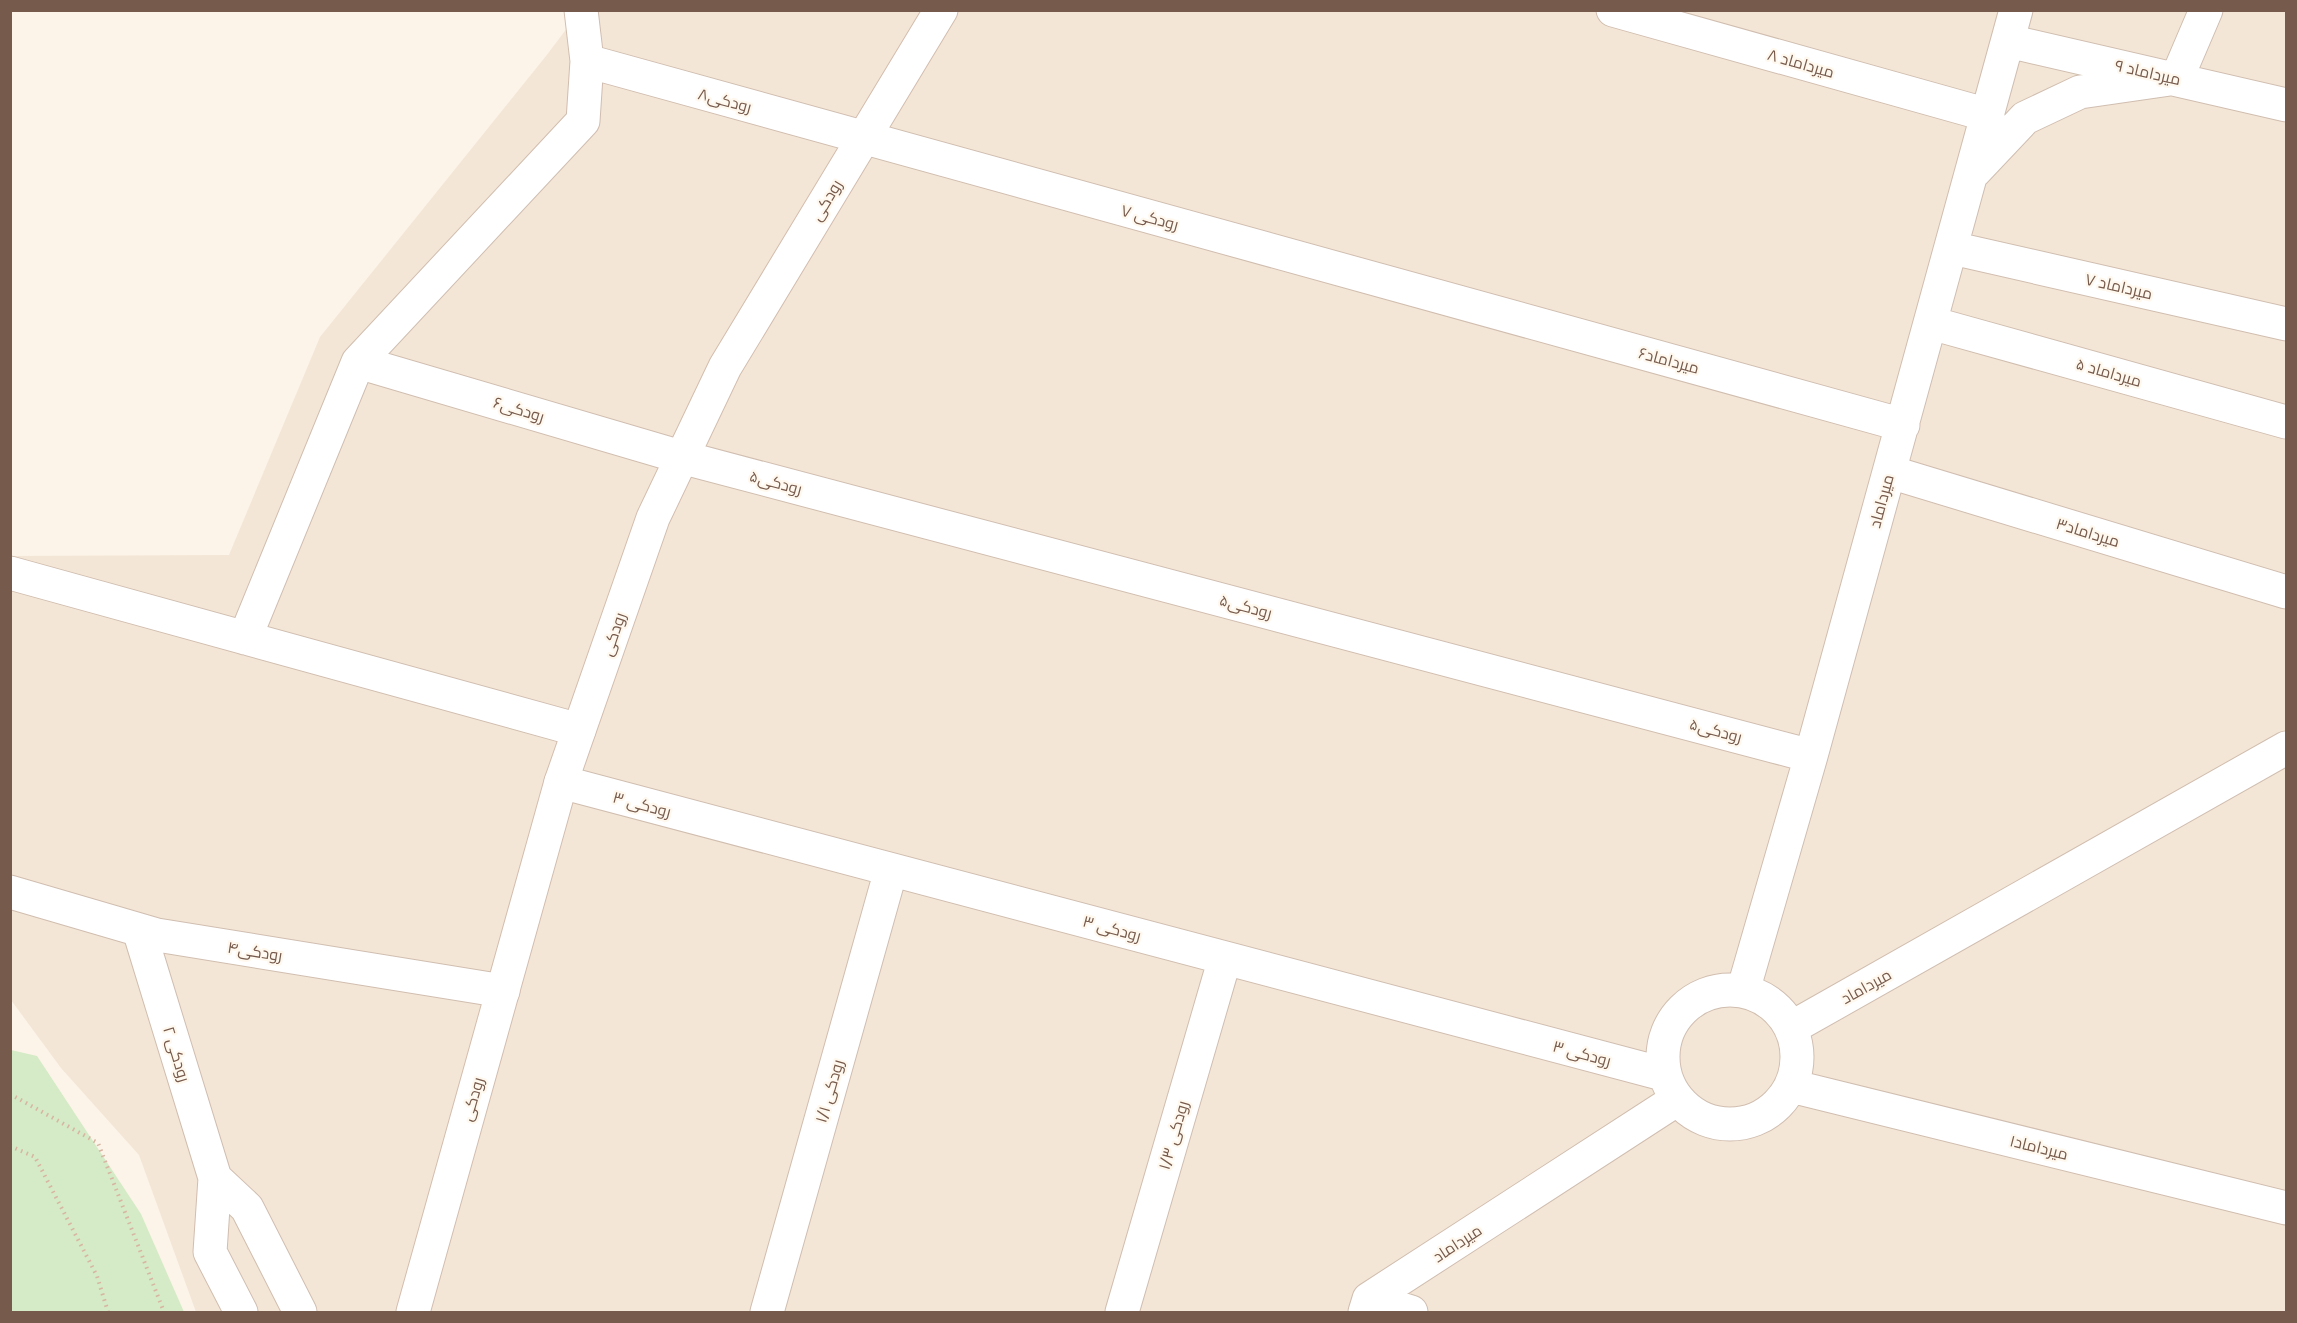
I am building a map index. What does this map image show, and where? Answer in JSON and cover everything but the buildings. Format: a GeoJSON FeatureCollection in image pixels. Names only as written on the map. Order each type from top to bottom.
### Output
{"type":"FeatureCollection","features":[{"type":"Feature","properties":{"kind":"street"},"geometry":{"type":"LineString","coordinates":[[245,638],[358,362],[583,121],[587,61],[581,10]]}},
{"type":"Feature","properties":{"kind":"street","name":"رودکی"},"geometry":{"type":"LineString","coordinates":[[412,1312],[561,782],[653,518],[725,367],[941,10]]}},
{"type":"Feature","properties":{"kind":"street","name":"میرداماد ۸"},"geometry":{"type":"LineString","coordinates":[[1613,10],[1988,115]]}},
{"type":"Feature","properties":{"kind":"street"},"geometry":{"type":"LineString","coordinates":[[1972,175],[2025,118],[2071,96],[2080,92],[2177,78],[2206,10]]}},
{"type":"Feature","properties":{"kind":"street","name":"میرداماد"},"geometry":{"type":"LineString","coordinates":[[1743,991],[1811,756],[2012,26]]}},
{"type":"Feature","properties":{"kind":"street","name":"میرداماد ۹"},"geometry":{"type":"LineString","coordinates":[[2012,26],[2177,78],[2286,105]]}},
{"type":"Feature","properties":{"kind":"street","name":"رودکی۸"},"geometry":{"type":"LineString","coordinates":[[587,61],[864,138]]}},
{"type":"Feature","properties":{"kind":"street","name":"رودکی ۷"},"geometry":{"type":"LineString","coordinates":[[864,138],[1436,296]]}},
{"type":"Feature","properties":{"kind":"street","name":"میرداماد ۷"},"geometry":{"type":"LineString","coordinates":[[1952,248],[2286,324]]}},
{"type":"Feature","properties":{"kind":"street","name":"میرداماد۶"},"geometry":{"type":"LineString","coordinates":[[1436,296],[1903,424]]}},
{"type":"Feature","properties":{"kind":"street","name":"میرداماد ۵"},"geometry":{"type":"LineString","coordinates":[[1931,323],[2286,422]]}},
{"type":"Feature","properties":{"kind":"street","name":"رودکی۶"},"geometry":{"type":"LineString","coordinates":[[358,362],[681,457]]}},
{"type":"Feature","properties":{"kind":"street","name":"رودکی۵"},"geometry":{"type":"LineString","coordinates":[[681,457],[1811,756]]}},
{"type":"Feature","properties":{"kind":"street","name":"میرداماد۳"},"geometry":{"type":"LineString","coordinates":[[1890,472],[2286,592]]}},
{"type":"Feature","properties":{"kind":"street"},"geometry":{"type":"LineString","coordinates":[[10,573],[579,730]]}},
{"type":"Feature","properties":{"kind":"street","name":"میرداماد"},"geometry":{"type":"LineString","coordinates":[[1791,1028],[2286,748]]}},
{"type":"Feature","properties":{"kind":"street","name":"رودکی ۳"},"geometry":{"type":"LineString","coordinates":[[561,782],[1225,958],[1670,1087]]}},
{"type":"Feature","properties":{"kind":"street","name":"رودکی ۱/۱"},"geometry":{"type":"LineString","coordinates":[[767,1312],[891,870]]}},
{"type":"Feature","properties":{"kind":"street","name":"رودکی۴"},"geometry":{"type":"LineString","coordinates":[[10,892],[156,935],[503,991]]}},
{"type":"Feature","properties":{"kind":"street","name":"رودکی ۲"},"geometry":{"type":"LineString","coordinates":[[139,930],[214,1178],[210,1251],[242,1312]]}},
{"type":"Feature","properties":{"kind":"street","name":"رودکی ۱/۳"},"geometry":{"type":"LineString","coordinates":[[1122,1312],[1225,958]]}},
{"type":"Feature","properties":{"kind":"street"},"geometry":{"type":"LineString","coordinates":[[1743,991],[1772,1004],[1791,1028],[1797,1047],[1797,1067],[1791,1086],[1774,1108],[1751,1121],[1724,1125],[1698,1117],[1670,1087],[1663,1041],[1680,1010],[1709,992],[1743,991]]}},
{"type":"Feature","properties":{"kind":"street","name":"میرداماد۱"},"geometry":{"type":"LineString","coordinates":[[1791,1086],[2286,1208]]}},
{"type":"Feature","properties":{"kind":"street","name":"میرداماد"},"geometry":{"type":"LineString","coordinates":[[1367,1306],[1670,1087]]}},
{"type":"Feature","properties":{"kind":"street"},"geometry":{"type":"LineString","coordinates":[[214,1178],[247,1208],[300,1312]]}},
{"type":"Feature","properties":{"kind":"street"},"geometry":{"type":"LineString","coordinates":[[1367,1306],[1411,1312]]}},
{"type":"Feature","properties":{"kind":"path"},"geometry":{"type":"LineString","coordinates":[[10,1094],[98,1143],[164,1312]]}},
{"type":"Feature","properties":{"kind":"path"},"geometry":{"type":"LineString","coordinates":[[10,1146],[35,1157],[97,1276],[108,1312]]}},
{"type":"Feature","properties":{"kind":"shaded area"},"geometry":{"type":"Polygon","coordinates":[[[580,11],[2286,11],[2286,1312],[196,1312],[139,1155],[61,1068],[11,1000],[11,556],[229,555],[320,337],[580,11]]]}},
{"type":"Feature","properties":{"kind":"green space"},"geometry":{"type":"Polygon","coordinates":[[[11,1050],[37,1056],[141,1214],[184,1312],[11,1312],[11,1050]]]}}]}
